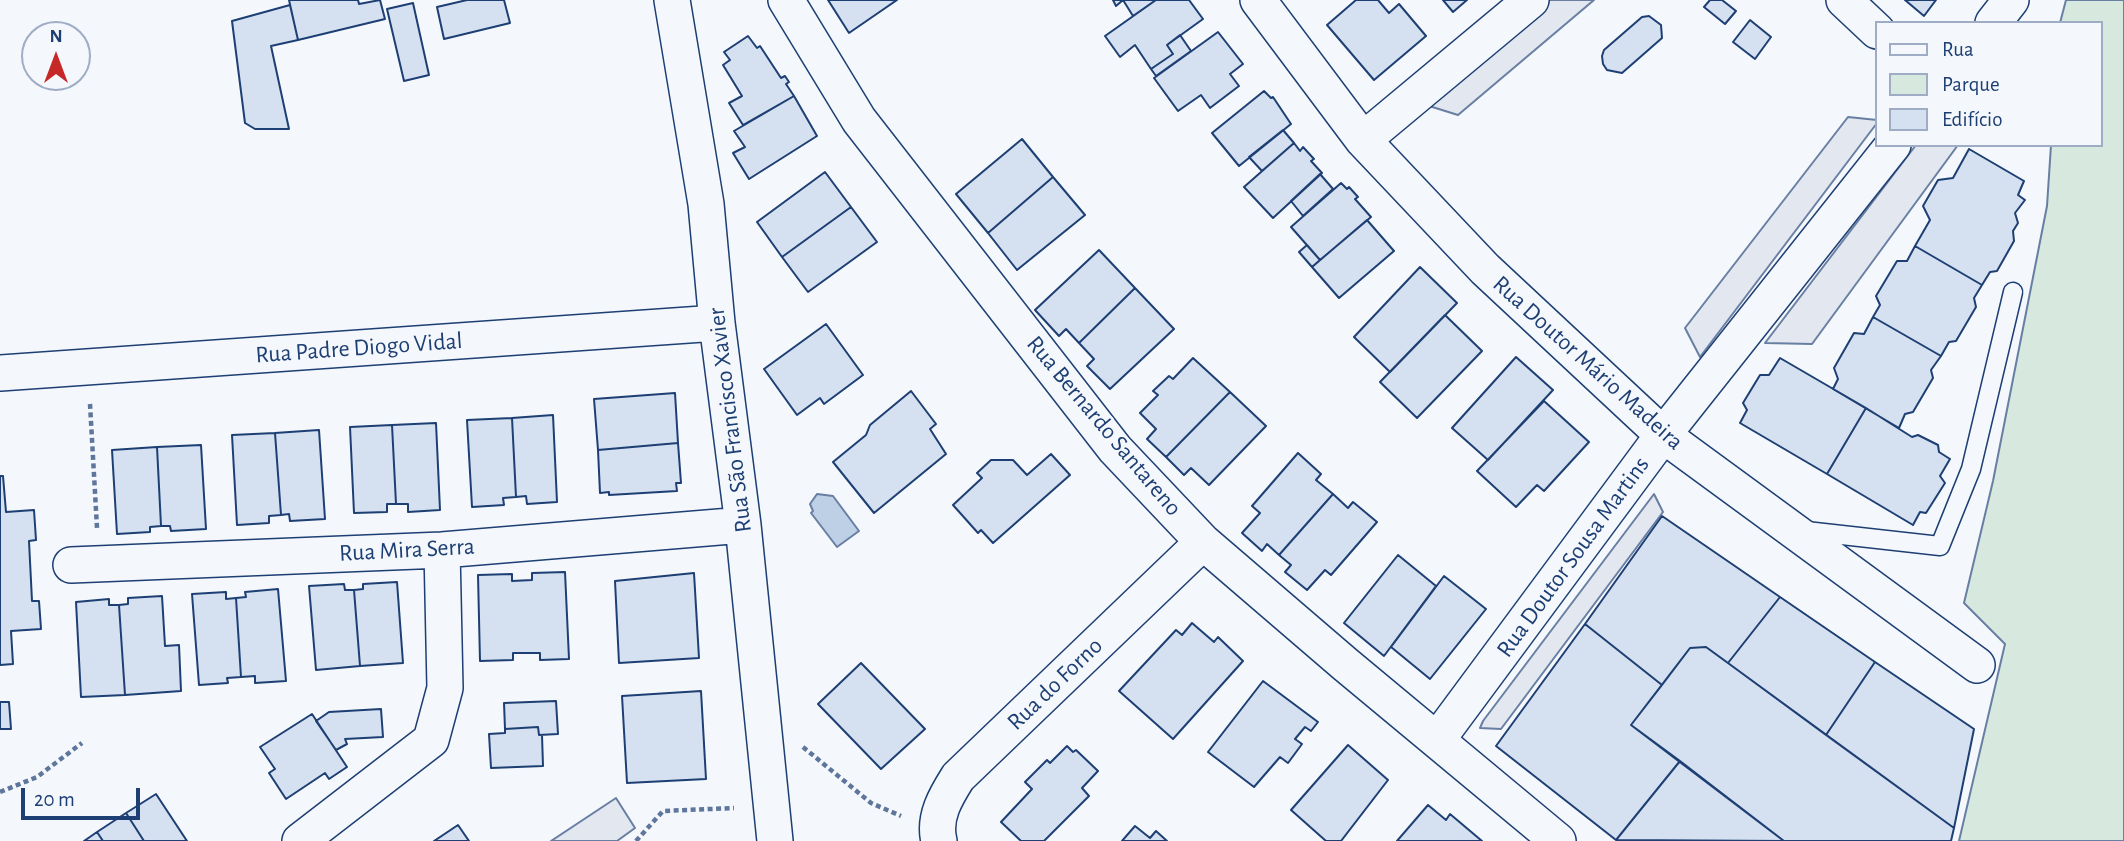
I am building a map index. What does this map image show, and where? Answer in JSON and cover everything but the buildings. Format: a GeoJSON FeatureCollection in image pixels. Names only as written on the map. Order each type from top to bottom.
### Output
{"type":"FeatureCollection","features":[{"type":"Feature","properties":{"kind":"street","name":"Rua São Francisco Xavier"},"geometry":{"type":"LineString","coordinates":[[673,0],[706,204],[717,323],[743,525],[775,841]]}},
{"type":"Feature","properties":{"kind":"street","name":"Rua Bernardo Santareno"},"geometry":{"type":"LineString","coordinates":[[786,0],[859,120],[1115,449],[1203,542],[1558,841]]}},
{"type":"Feature","properties":{"kind":"street","name":"Rua Doutor Mário Madeira"},"geometry":{"type":"LineString","coordinates":[[1258,0],[1363,140],[1485,269],[1663,435],[1977,665]]}},
{"type":"Feature","properties":{"kind":"street"},"geometry":{"type":"LineString","coordinates":[[1363,140],[1531,0]]}},
{"type":"Feature","properties":{"kind":"street"},"geometry":{"type":"LineString","coordinates":[[1844,0],[1876,30]]}},
{"type":"Feature","properties":{"kind":"street"},"geometry":{"type":"LineString","coordinates":[[1995,21],[2011,0]]}},
{"type":"Feature","properties":{"kind":"street","name":"Rua Doutor Sousa Martins"},"geometry":{"type":"LineString","coordinates":[[1437,740],[1663,435],[1891,147]]}},
{"type":"Feature","properties":{"kind":"street","name":"Rua Padre Diogo Vidal"},"geometry":{"type":"LineString","coordinates":[[0,373],[717,323]]}},
{"type":"Feature","properties":{"kind":"street","name":"Rua Mira Serra"},"geometry":{"type":"LineString","coordinates":[[85,564],[442,550],[743,525]]}},
{"type":"Feature","properties":{"kind":"street","name":"Rua do Forno"},"geometry":{"type":"LineString","coordinates":[[938,837],[943,801],[958,777],[1203,542]]}},
{"type":"Feature","properties":{"kind":"street"},"geometry":{"type":"LineString","coordinates":[[300,841],[431,740],[445,688],[442,550]]}},
{"type":"Feature","properties":{"kind":"lane"},"geometry":{"type":"LineString","coordinates":[[1792,530],[1940,546],[1971,469],[2012,292]]}},
{"type":"Feature","properties":{"kind":"path"},"geometry":{"type":"LineString","coordinates":[[85,564],[88,366]]}},
{"type":"Feature","properties":{"kind":"path"},"geometry":{"type":"LineString","coordinates":[[761,713],[871,803],[938,837]]}},
{"type":"Feature","properties":{"kind":"path"},"geometry":{"type":"LineString","coordinates":[[0,792],[37,777],[82,743]]}},
{"type":"Feature","properties":{"kind":"path"},"geometry":{"type":"LineString","coordinates":[[636,841],[663,811],[772,807]]}},
{"type":"Feature","properties":{"kind":"green space"},"geometry":{"type":"Polygon","coordinates":[[[2066,0],[2124,0],[2124,841],[1959,841],[2005,644],[1964,603],[1993,481],[2047,206],[2051,147],[2103,147],[2103,21],[2061,21],[2066,0]]]}},
{"type":"Feature","properties":{"kind":"shaded area"},"geometry":{"type":"Polygon","coordinates":[[[1549,0],[1594,0],[1458,115],[1426,105],[1549,0]]]}},
{"type":"Feature","properties":{"kind":"shaded area"},"geometry":{"type":"Polygon","coordinates":[[[1848,117],[1876,120],[1876,124],[1700,357],[1685,328],[1848,117]]]}},
{"type":"Feature","properties":{"kind":"shaded area"},"geometry":{"type":"Polygon","coordinates":[[[1914,147],[1957,147],[1812,344],[1765,343],[1914,147]]]}},
{"type":"Feature","properties":{"kind":"shaded area"},"geometry":{"type":"Polygon","coordinates":[[[1654,494],[1663,512],[1501,729],[1480,728],[1483,721],[1654,494]]]}},
{"type":"Feature","properties":{"kind":"shaded area"},"geometry":{"type":"Polygon","coordinates":[[[616,798],[635,828],[617,841],[551,841],[616,798]]]}},
{"type":"Feature","properties":{"kind":"water"},"geometry":{"type":"Polygon","coordinates":[[[817,494],[833,496],[859,531],[837,547],[811,513],[813,511],[810,504],[817,494]]]}}]}
